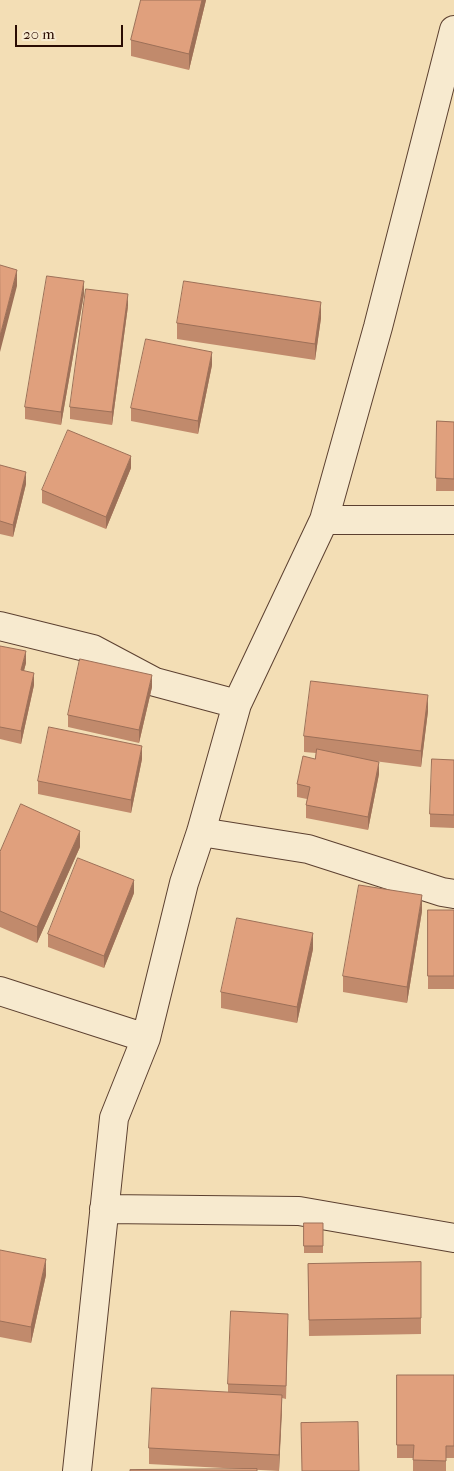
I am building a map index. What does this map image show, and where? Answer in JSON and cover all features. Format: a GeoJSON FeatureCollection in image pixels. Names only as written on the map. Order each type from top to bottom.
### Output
{"type":"FeatureCollection","features":[{"type":"Feature","properties":{"kind":"street"},"geometry":{"type":"LineString","coordinates":[[77,1471],[114,1118],[146,1038],[184,883],[201,832],[237,704],[324,520],[378,327],[454,30]]}},
{"type":"Feature","properties":{"kind":"street"},"geometry":{"type":"LineString","coordinates":[[324,520],[454,520]]}},
{"type":"Feature","properties":{"kind":"street"},"geometry":{"type":"LineString","coordinates":[[0,626],[93,649],[155,682],[237,704]]}},
{"type":"Feature","properties":{"kind":"street"},"geometry":{"type":"LineString","coordinates":[[201,832],[308,849],[442,892],[454,894]]}},
{"type":"Feature","properties":{"kind":"street"},"geometry":{"type":"LineString","coordinates":[[0,991],[146,1038]]}},
{"type":"Feature","properties":{"kind":"street"},"geometry":{"type":"LineString","coordinates":[[104,1209],[300,1211],[454,1238]]}},
{"type":"Feature","properties":{"kind":"building"},"geometry":{"type":"Polygon","coordinates":[[[141,0],[202,0],[189,54],[131,40],[141,0]]]}},
{"type":"Feature","properties":{"kind":"building"},"geometry":{"type":"Polygon","coordinates":[[[0,265],[17,270],[0,336],[0,265]]]}},
{"type":"Feature","properties":{"kind":"building"},"geometry":{"type":"Polygon","coordinates":[[[47,276],[84,281],[61,412],[25,407],[47,276]]]}},
{"type":"Feature","properties":{"kind":"building"},"geometry":{"type":"Polygon","coordinates":[[[184,281],[321,302],[315,344],[177,323],[184,281]]]}},
{"type":"Feature","properties":{"kind":"building"},"geometry":{"type":"Polygon","coordinates":[[[86,289],[128,294],[112,412],[70,407],[86,289]]]}},
{"type":"Feature","properties":{"kind":"building"},"geometry":{"type":"Polygon","coordinates":[[[146,339],[212,352],[198,421],[131,408],[146,339]]]}},
{"type":"Feature","properties":{"kind":"building"},"geometry":{"type":"Polygon","coordinates":[[[437,421],[454,422],[454,479],[436,478],[437,421]]]}},
{"type":"Feature","properties":{"kind":"building"},"geometry":{"type":"Polygon","coordinates":[[[68,430],[131,456],[106,517],[42,490],[68,430]]]}},
{"type":"Feature","properties":{"kind":"building"},"geometry":{"type":"Polygon","coordinates":[[[0,465],[26,472],[13,525],[0,521],[0,465]]]}},
{"type":"Feature","properties":{"kind":"building"},"geometry":{"type":"Polygon","coordinates":[[[0,646],[26,651],[21,670],[34,673],[21,731],[0,727],[0,646]]]}},
{"type":"Feature","properties":{"kind":"building"},"geometry":{"type":"Polygon","coordinates":[[[80,659],[152,675],[139,730],[68,715],[80,659]]]}},
{"type":"Feature","properties":{"kind":"building"},"geometry":{"type":"Polygon","coordinates":[[[311,681],[428,695],[421,751],[304,736],[311,681]]]}},
{"type":"Feature","properties":{"kind":"building"},"geometry":{"type":"Polygon","coordinates":[[[49,727],[142,746],[131,800],[38,781],[49,727]]]}},
{"type":"Feature","properties":{"kind":"building"},"geometry":{"type":"Polygon","coordinates":[[[317,749],[379,762],[368,817],[306,805],[310,787],[297,784],[303,756],[315,759],[317,749]]]}},
{"type":"Feature","properties":{"kind":"building"},"geometry":{"type":"Polygon","coordinates":[[[432,759],[454,760],[454,815],[430,814],[432,759]]]}},
{"type":"Feature","properties":{"kind":"building"},"geometry":{"type":"Polygon","coordinates":[[[21,804],[80,831],[37,927],[0,911],[0,852],[21,804]]]}},
{"type":"Feature","properties":{"kind":"building"},"geometry":{"type":"Polygon","coordinates":[[[78,858],[134,880],[104,956],[48,934],[78,858]]]}},
{"type":"Feature","properties":{"kind":"building"},"geometry":{"type":"Polygon","coordinates":[[[359,885],[422,895],[407,987],[343,976],[359,885]]]}},
{"type":"Feature","properties":{"kind":"building"},"geometry":{"type":"Polygon","coordinates":[[[428,910],[454,910],[454,976],[428,976],[428,910]]]}},
{"type":"Feature","properties":{"kind":"building"},"geometry":{"type":"Polygon","coordinates":[[[237,918],[313,933],[297,1007],[221,992],[237,918]]]}},
{"type":"Feature","properties":{"kind":"building"},"geometry":{"type":"Polygon","coordinates":[[[304,1223],[323,1223],[323,1246],[304,1246],[304,1223]]]}},
{"type":"Feature","properties":{"kind":"building"},"geometry":{"type":"Polygon","coordinates":[[[0,1250],[46,1259],[31,1327],[0,1321],[0,1250]]]}},
{"type":"Feature","properties":{"kind":"building"},"geometry":{"type":"Polygon","coordinates":[[[421,1262],[421,1318],[309,1320],[308,1264],[421,1262]]]}},
{"type":"Feature","properties":{"kind":"building"},"geometry":{"type":"Polygon","coordinates":[[[231,1311],[288,1314],[286,1386],[228,1384],[231,1311]]]}},
{"type":"Feature","properties":{"kind":"building"},"geometry":{"type":"Polygon","coordinates":[[[397,1375],[454,1375],[454,1446],[446,1446],[446,1461],[413,1460],[414,1445],[397,1445],[397,1375]]]}},
{"type":"Feature","properties":{"kind":"building"},"geometry":{"type":"Polygon","coordinates":[[[152,1388],[282,1395],[279,1455],[149,1448],[152,1388]]]}},
{"type":"Feature","properties":{"kind":"building"},"geometry":{"type":"Polygon","coordinates":[[[358,1422],[359,1471],[302,1471],[301,1423],[358,1422]]]}},
{"type":"Feature","properties":{"kind":"building"},"geometry":{"type":"Polygon","coordinates":[[[257,1469],[257,1471],[130,1471],[130,1470],[257,1469]]]}}]}
